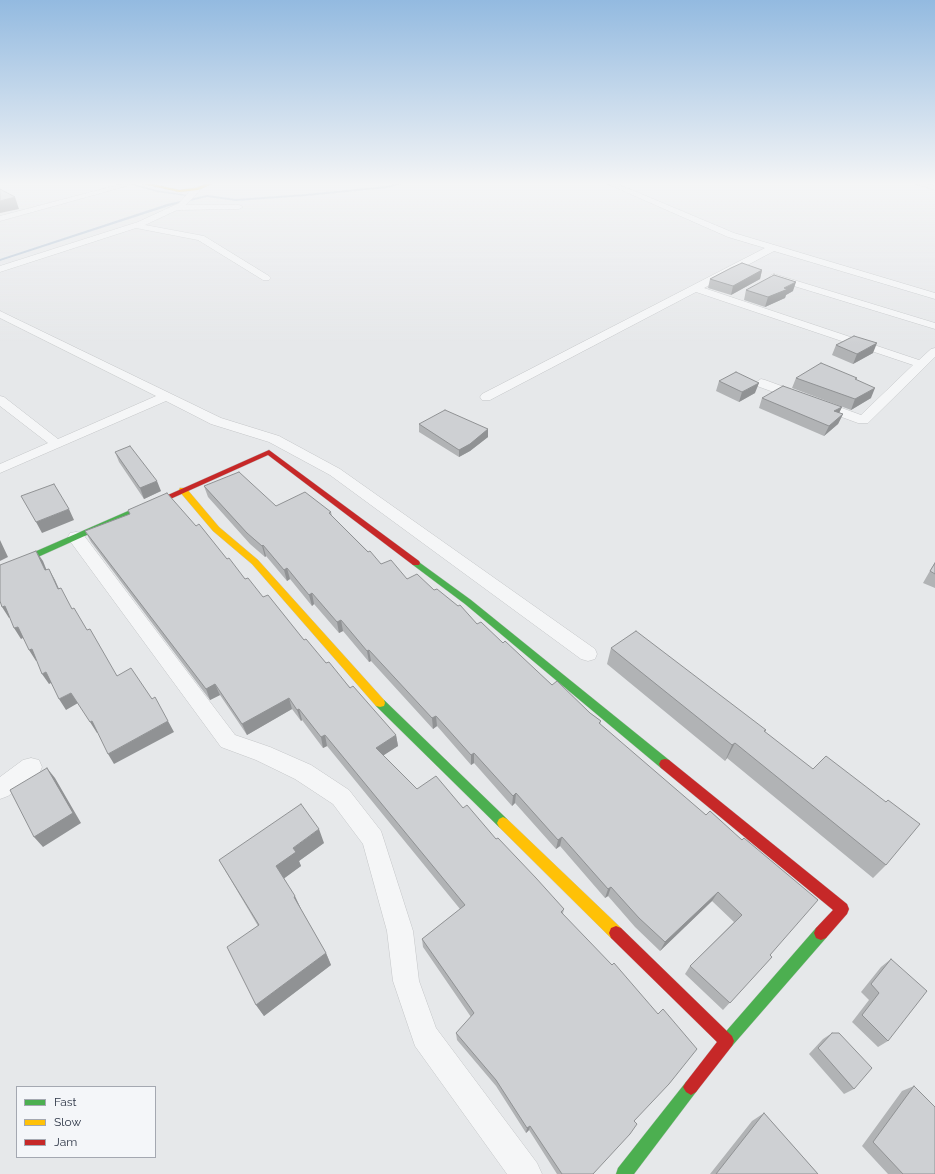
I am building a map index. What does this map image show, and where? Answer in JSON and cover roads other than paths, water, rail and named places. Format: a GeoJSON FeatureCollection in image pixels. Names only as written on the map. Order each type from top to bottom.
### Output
{"type":"FeatureCollection","features":[{"type":"Feature","properties":{"kind":"street"},"geometry":{"type":"LineString","coordinates":[[0,270],[103,237]]}},
{"type":"Feature","properties":{"kind":"street"},"geometry":{"type":"LineString","coordinates":[[195,237],[202,238],[266,278]]}},
{"type":"Feature","properties":{"kind":"street"},"geometry":{"type":"LineString","coordinates":[[738,237],[933,293]]}},
{"type":"Feature","properties":{"kind":"street"},"geometry":{"type":"LineString","coordinates":[[486,397],[774,247]]}},
{"type":"Feature","properties":{"kind":"street"},"geometry":{"type":"LineString","coordinates":[[762,283],[774,276],[800,255]]}},
{"type":"Feature","properties":{"kind":"street"},"geometry":{"type":"LineString","coordinates":[[774,276],[935,326]]}},
{"type":"Feature","properties":{"kind":"street"},"geometry":{"type":"LineString","coordinates":[[695,288],[921,364]]}},
{"type":"Feature","properties":{"kind":"street"},"geometry":{"type":"LineString","coordinates":[[732,300],[744,293]]}},
{"type":"Feature","properties":{"kind":"street"},"geometry":{"type":"LineString","coordinates":[[0,314],[167,396],[216,422],[274,439],[334,472],[588,654]]}},
{"type":"Feature","properties":{"kind":"street"},"geometry":{"type":"LineString","coordinates":[[761,383],[863,420],[935,351]]}},
{"type":"Feature","properties":{"kind":"street"},"geometry":{"type":"LineString","coordinates":[[0,469],[167,396]]}},
{"type":"Feature","properties":{"kind":"street"},"geometry":{"type":"LineString","coordinates":[[0,400],[57,444]]}},
{"type":"Feature","properties":{"kind":"street"},"geometry":{"type":"LineString","coordinates":[[0,572],[269,452],[468,602],[842,908],[728,1041],[624,1174]]}},
{"type":"Feature","properties":{"kind":"street"},"geometry":{"type":"LineString","coordinates":[[183,490],[216,529],[256,562],[379,702],[728,1041]]}},
{"type":"Feature","properties":{"kind":"street"},"geometry":{"type":"LineString","coordinates":[[76,537],[228,741],[263,753],[303,772],[341,797],[373,839],[400,931],[406,981],[425,1036],[526,1174]]}},
{"type":"Feature","properties":{"kind":"street"},"geometry":{"type":"LineString","coordinates":[[0,789],[31,767]]}},
{"type":"Feature","properties":{"kind":"waterway"},"geometry":{"type":"LineString","coordinates":[[0,260],[71,237]]}}]}
